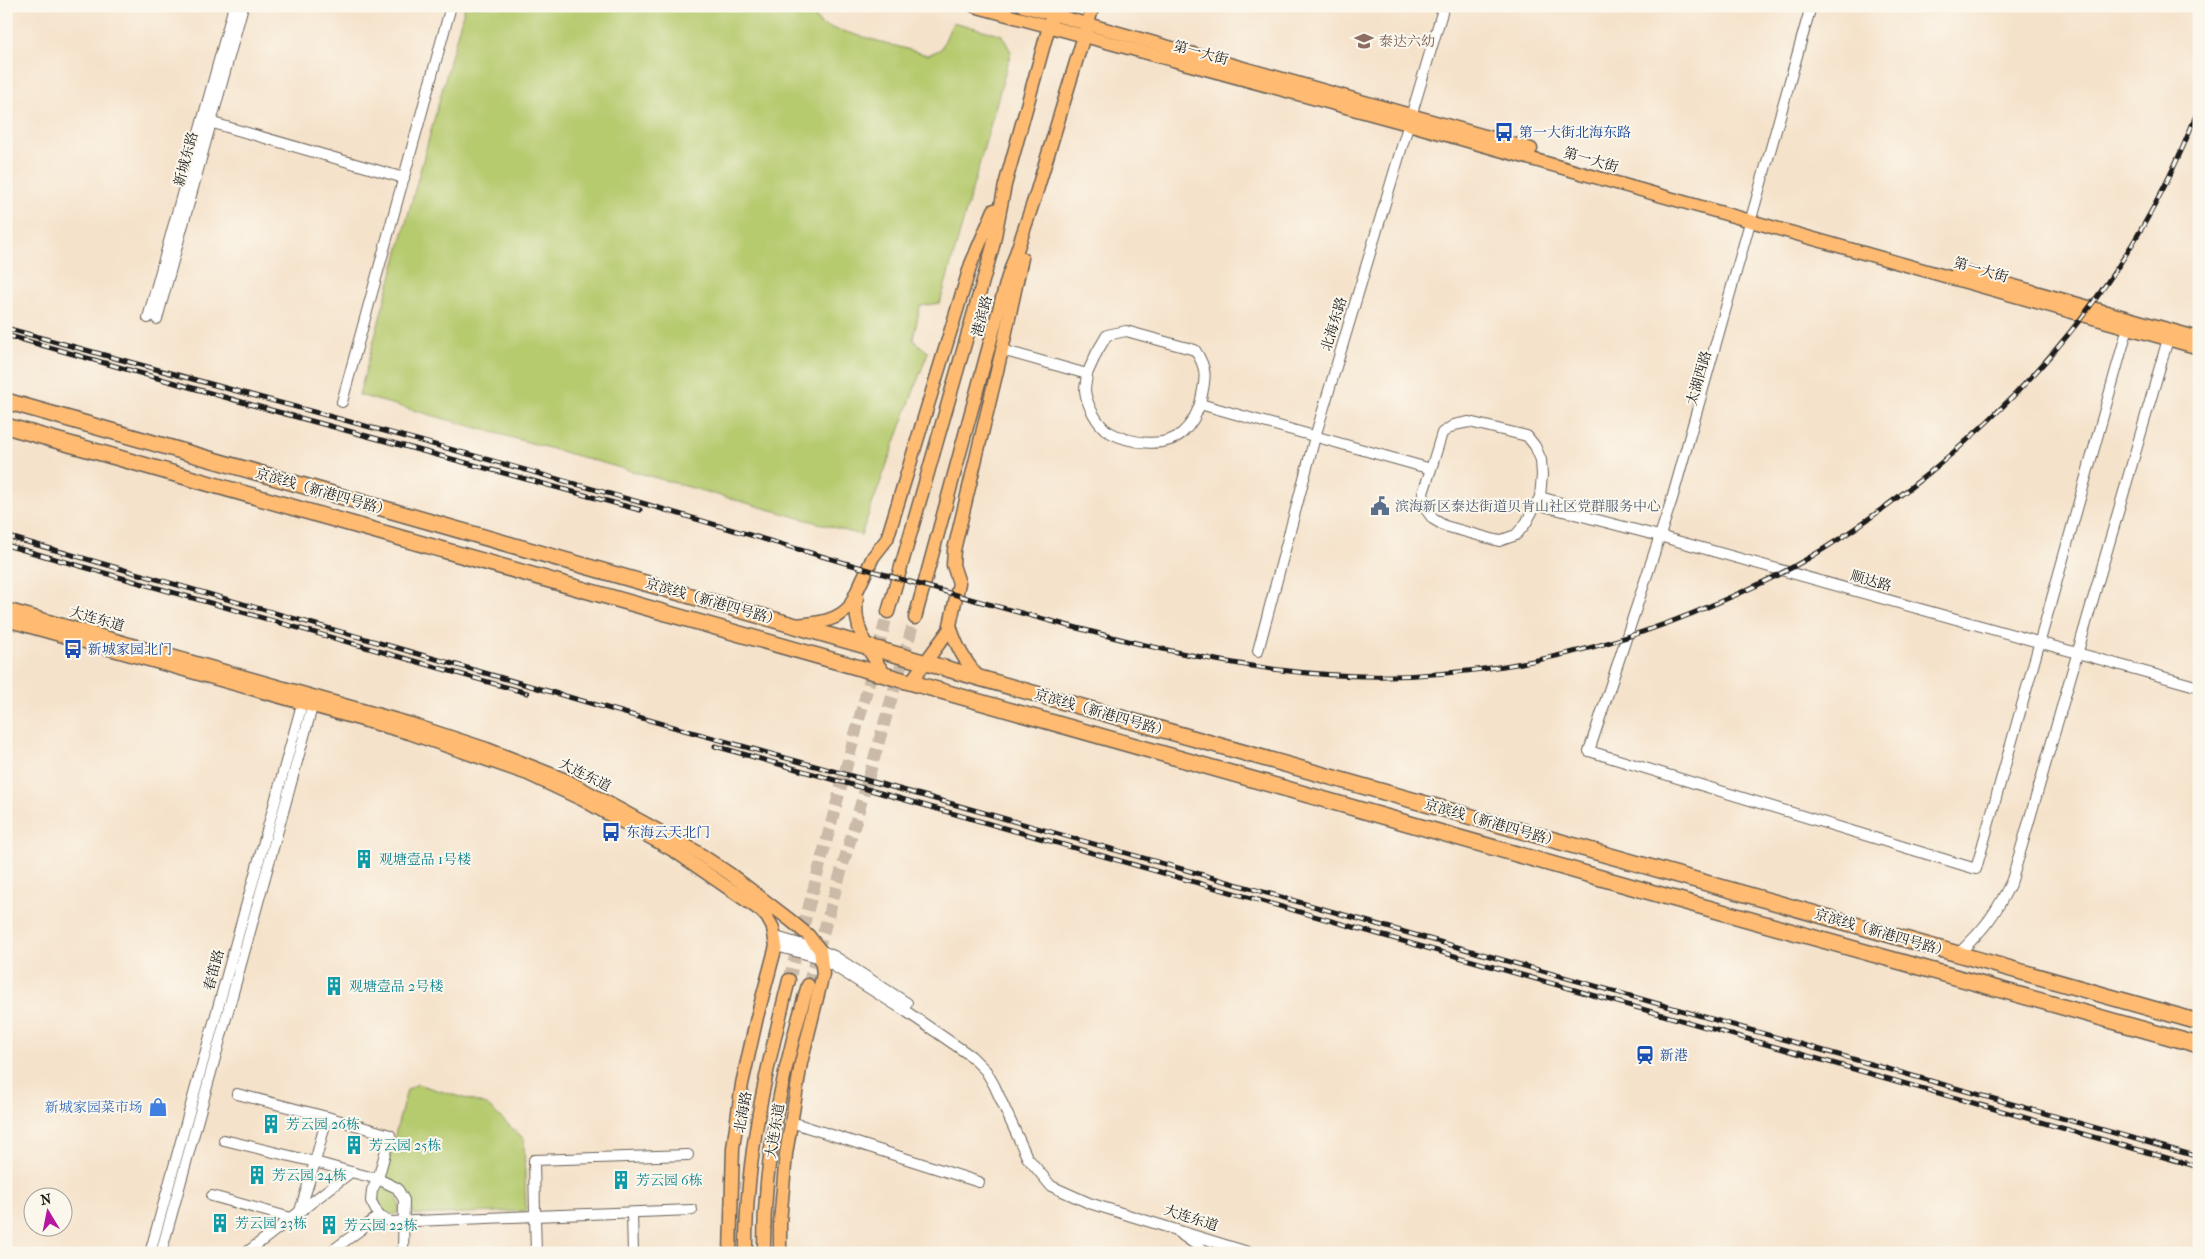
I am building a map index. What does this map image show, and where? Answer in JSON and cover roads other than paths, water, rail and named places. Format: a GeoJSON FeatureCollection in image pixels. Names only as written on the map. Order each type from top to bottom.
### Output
{"type":"FeatureCollection","features":[{"type":"Feature","properties":{"kind":"highway","name":"京滨线（新港四号路）"},"geometry":{"type":"LineString","coordinates":[[6,401],[795,626],[2199,1022]]}},
{"type":"Feature","properties":{"kind":"highway","name":"京滨线（新港四号路）"},"geometry":{"type":"LineString","coordinates":[[6,426],[910,683],[2199,1045]]}},
{"type":"Feature","properties":{"kind":"main road","name":"第一大街"},"geometry":{"type":"LineString","coordinates":[[974,6],[1049,27],[1086,31],[1410,120],[2129,323],[2199,338]]}},
{"type":"Feature","properties":{"kind":"main road","name":"第一大街"},"geometry":{"type":"LineString","coordinates":[[1023,6],[1054,10],[1086,31]]}},
{"type":"Feature","properties":{"kind":"main road"},"geometry":{"type":"LineString","coordinates":[[1086,31],[1093,6]]}},
{"type":"Feature","properties":{"kind":"main road"},"geometry":{"type":"LineString","coordinates":[[888,612],[993,246],[1005,184],[1054,10]]}},
{"type":"Feature","properties":{"kind":"main road","name":"港滨路"},"geometry":{"type":"LineString","coordinates":[[915,618],[1008,280],[1086,31]]}},
{"type":"Feature","properties":{"kind":"main road"},"geometry":{"type":"LineString","coordinates":[[795,626],[824,621],[844,613],[873,556],[887,539],[971,264],[1005,184]]}},
{"type":"Feature","properties":{"kind":"main road"},"geometry":{"type":"LineString","coordinates":[[910,683],[939,645],[950,625],[959,583],[953,565],[954,550],[1002,350],[1035,197]]}},
{"type":"Feature","properties":{"kind":"main road","name":"第一大街"},"geometry":{"type":"LineString","coordinates":[[2129,323],[2168,339],[2199,348]]}},
{"type":"Feature","properties":{"kind":"main road"},"geometry":{"type":"LineString","coordinates":[[858,587],[856,620],[866,646],[886,676]]}},
{"type":"Feature","properties":{"kind":"main road","name":"大连东道"},"geometry":{"type":"LineString","coordinates":[[6,609],[308,700],[468,752],[528,774],[583,800],[676,852],[751,903],[767,917],[776,942]]}},
{"type":"Feature","properties":{"kind":"main road","name":"大连东道"},"geometry":{"type":"LineString","coordinates":[[6,620],[477,746],[566,780],[694,850],[730,874],[807,933],[821,954],[823,974],[801,1064],[791,1122],[782,1186],[780,1253]]}},
{"type":"Feature","properties":{"kind":"main road"},"geometry":{"type":"LineString","coordinates":[[950,625],[956,646],[965,662],[979,678]]}},
{"type":"Feature","properties":{"kind":"main road"},"geometry":{"type":"LineString","coordinates":[[730,1253],[733,1148],[742,1084],[776,942]]}},
{"type":"Feature","properties":{"kind":"main road","name":"北海路"},"geometry":{"type":"LineString","coordinates":[[746,1253],[750,1177],[758,1109],[789,980]]}},
{"type":"Feature","properties":{"kind":"main road"},"geometry":{"type":"LineString","coordinates":[[764,1253],[767,1179],[774,1123],[787,1058],[808,985]]}},
{"type":"Feature","properties":{"kind":"street","name":"新城东路"},"geometry":{"type":"LineString","coordinates":[[207,121],[234,6]]}},
{"type":"Feature","properties":{"kind":"street","name":"新城东路"},"geometry":{"type":"LineString","coordinates":[[152,318],[207,121],[243,6]]}},
{"type":"Feature","properties":{"kind":"street"},"geometry":{"type":"LineString","coordinates":[[342,402],[451,6]]}},
{"type":"Feature","properties":{"kind":"street","name":"北海东路"},"geometry":{"type":"LineString","coordinates":[[1258,651],[1315,436],[1444,6]]}},
{"type":"Feature","properties":{"kind":"street","name":"太湖西路"},"geometry":{"type":"LineString","coordinates":[[1755,217],[1811,6]]}},
{"type":"Feature","properties":{"kind":"street","name":"太湖西路"},"geometry":{"type":"LineString","coordinates":[[1818,6],[1663,535],[1592,752],[1976,869],[2040,640]]}},
{"type":"Feature","properties":{"kind":"street"},"geometry":{"type":"LineString","coordinates":[[207,121],[404,178]]}},
{"type":"Feature","properties":{"kind":"street"},"geometry":{"type":"LineString","coordinates":[[2040,640],[2129,323]]}},
{"type":"Feature","properties":{"kind":"street"},"geometry":{"type":"LineString","coordinates":[[1126,331],[1195,350],[1203,361],[1206,376],[1200,404],[1196,418],[1181,434],[1159,442],[1142,442],[1107,431],[1096,418],[1090,408],[1085,390],[1087,374],[1107,335],[1126,331]]}},
{"type":"Feature","properties":{"kind":"street"},"geometry":{"type":"LineString","coordinates":[[1958,954],[1984,929],[1999,908],[2012,880],[2168,339]]}},
{"type":"Feature","properties":{"kind":"street"},"geometry":{"type":"LineString","coordinates":[[1002,350],[1087,374]]}},
{"type":"Feature","properties":{"kind":"street"},"geometry":{"type":"LineString","coordinates":[[1200,404],[1431,469]]}},
{"type":"Feature","properties":{"kind":"street"},"geometry":{"type":"LineString","coordinates":[[1469,422],[1527,436],[1535,446],[1541,460],[1542,475],[1538,501],[1526,523],[1516,535],[1499,541],[1445,526],[1433,520],[1427,510],[1424,493],[1442,433],[1454,425],[1469,422]]}},
{"type":"Feature","properties":{"kind":"street","name":"顺达路"},"geometry":{"type":"LineString","coordinates":[[1538,501],[2040,640],[2199,687]]}},
{"type":"Feature","properties":{"kind":"street","name":"顺达路"},"geometry":{"type":"LineString","coordinates":[[2078,651],[2199,682]]}},
{"type":"Feature","properties":{"kind":"street","name":"春笛路"},"geometry":{"type":"LineString","coordinates":[[150,1253],[308,700]]}},
{"type":"Feature","properties":{"kind":"street","name":"春笛路"},"geometry":{"type":"LineString","coordinates":[[161,1253],[308,700]]}},
{"type":"Feature","properties":{"kind":"street","name":"大连东道"},"geometry":{"type":"LineString","coordinates":[[776,942],[821,954],[957,1045],[978,1063],[994,1085],[1016,1137],[1031,1164],[1051,1186],[1089,1203],[1170,1226],[1251,1253]]}},
{"type":"Feature","properties":{"kind":"street"},"geometry":{"type":"LineString","coordinates":[[237,1094],[390,1135],[378,1179],[372,1190],[371,1201],[379,1216],[391,1222],[692,1210]]}},
{"type":"Feature","properties":{"kind":"street"},"geometry":{"type":"LineString","coordinates":[[300,1211],[327,1117]]}},
{"type":"Feature","properties":{"kind":"street"},"geometry":{"type":"LineString","coordinates":[[791,1122],[979,1182]]}},
{"type":"Feature","properties":{"kind":"street"},"geometry":{"type":"LineString","coordinates":[[224,1140],[378,1179],[397,1188],[404,1200],[403,1253]]}},
{"type":"Feature","properties":{"kind":"street"},"geometry":{"type":"LineString","coordinates":[[536,1253],[534,1160],[688,1155]]}},
{"type":"Feature","properties":{"kind":"street"},"geometry":{"type":"LineString","coordinates":[[246,1253],[351,1172]]}},
{"type":"Feature","properties":{"kind":"street"},"geometry":{"type":"LineString","coordinates":[[212,1196],[291,1218]]}},
{"type":"Feature","properties":{"kind":"street"},"geometry":{"type":"LineString","coordinates":[[632,1213],[633,1253]]}},
{"type":"Feature","properties":{"kind":"street"},"geometry":{"type":"LineString","coordinates":[[329,1253],[379,1216]]}},
{"type":"Feature","properties":{"kind":"street"},"geometry":{"type":"LineString","coordinates":[[1170,1226],[1208,1253]]}},
{"type":"Feature","properties":{"kind":"tunnel"},"geometry":{"type":"LineString","coordinates":[[789,980],[888,612]]}},
{"type":"Feature","properties":{"kind":"tunnel"},"geometry":{"type":"LineString","coordinates":[[808,985],[915,618]]}},
{"type":"Feature","properties":{"kind":"railway"},"geometry":{"type":"LineString","coordinates":[[6,328],[483,458],[929,587],[1120,639],[1183,654],[1280,670],[1336,675],[1392,676],[1448,673],[1558,656],[1665,624],[1774,577],[1839,539],[1900,496],[1973,435],[2014,395],[2053,353],[2089,308],[2121,262],[2151,213],[2177,161],[2199,107]]}},
{"type":"Feature","properties":{"kind":"railway"},"geometry":{"type":"LineString","coordinates":[[6,335],[256,406],[640,510]]}},
{"type":"Feature","properties":{"kind":"railway"},"geometry":{"type":"LineString","coordinates":[[6,536],[684,730],[928,797],[2199,1157]]}},
{"type":"Feature","properties":{"kind":"railway"},"geometry":{"type":"LineString","coordinates":[[6,545],[527,693]]}},
{"type":"Feature","properties":{"kind":"railway"},"geometry":{"type":"LineString","coordinates":[[715,746],[2199,1167]]}},
{"type":"Feature","properties":{"kind":"place","name":"泰达六幼"},"geometry":{"type":"Point","coordinates":[1364,41]}},
{"type":"Feature","properties":{"kind":"place","name":"第一大街北海东路"},"geometry":{"type":"Point","coordinates":[1504,132]}},
{"type":"Feature","properties":{"kind":"place","name":"滨海新区泰达街道贝肯山社区党群服务中心"},"geometry":{"type":"Point","coordinates":[1380,506]}},
{"type":"Feature","properties":{"kind":"place","name":"新城家园北门"},"geometry":{"type":"Point","coordinates":[73,649]}},
{"type":"Feature","properties":{"kind":"place","name":"东海云天北门"},"geometry":{"type":"Point","coordinates":[611,832]}},
{"type":"Feature","properties":{"kind":"place","name":"观塘壹品 1号楼"},"geometry":{"type":"Point","coordinates":[364,859]}},
{"type":"Feature","properties":{"kind":"place","name":"观塘壹品 2号楼"},"geometry":{"type":"Point","coordinates":[334,986]}},
{"type":"Feature","properties":{"kind":"place","name":"新港"},"geometry":{"type":"Point","coordinates":[1645,1055]}},
{"type":"Feature","properties":{"kind":"place","name":"新城家园菜市场"},"geometry":{"type":"Point","coordinates":[158,1107]}},
{"type":"Feature","properties":{"kind":"place","name":"芳云园 26栋"},"geometry":{"type":"Point","coordinates":[271,1124]}},
{"type":"Feature","properties":{"kind":"place","name":"芳云园 25栋"},"geometry":{"type":"Point","coordinates":[354,1145]}},
{"type":"Feature","properties":{"kind":"place","name":"芳云园 24栋"},"geometry":{"type":"Point","coordinates":[257,1175]}},
{"type":"Feature","properties":{"kind":"place","name":"芳云园 6栋"},"geometry":{"type":"Point","coordinates":[621,1180]}},
{"type":"Feature","properties":{"kind":"place","name":"芳云园 23栋"},"geometry":{"type":"Point","coordinates":[220,1223]}},
{"type":"Feature","properties":{"kind":"place","name":"芳云园 22栋"},"geometry":{"type":"Point","coordinates":[329,1225]}}]}
